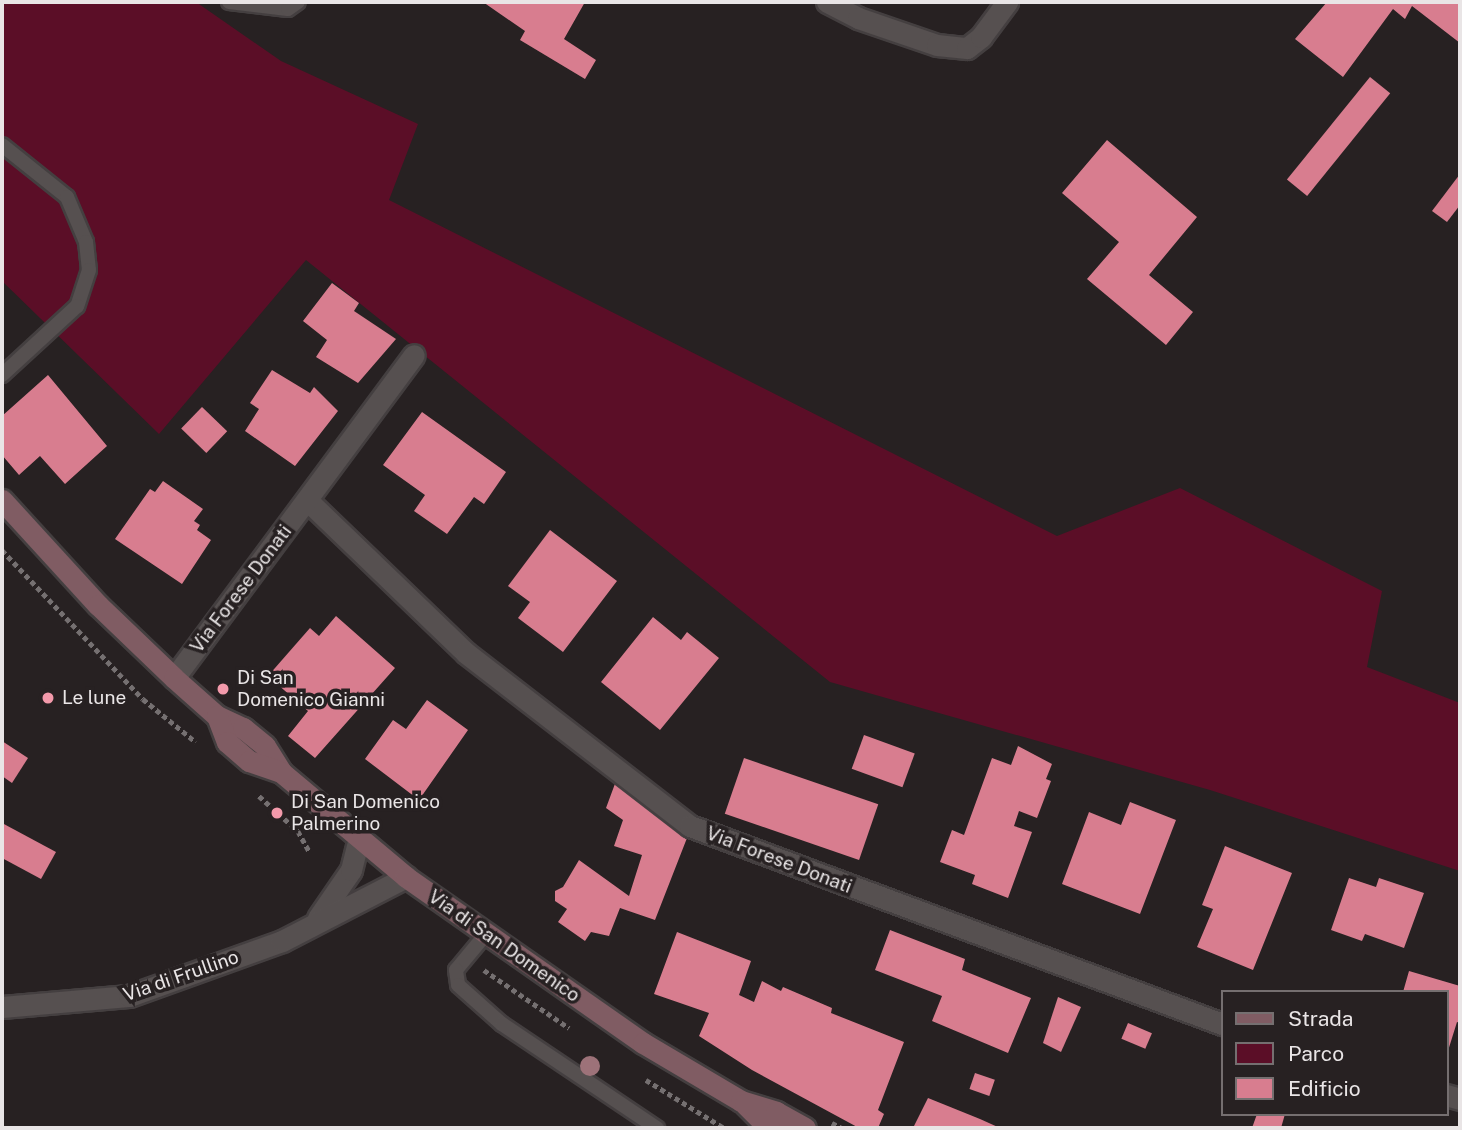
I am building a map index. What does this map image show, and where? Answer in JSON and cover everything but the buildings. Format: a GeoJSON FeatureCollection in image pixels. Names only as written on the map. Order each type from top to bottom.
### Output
{"type":"FeatureCollection","features":[{"type":"Feature","properties":{"kind":"main road","name":"Via di San Domenico"},"geometry":{"type":"LineString","coordinates":[[2,499],[98,605],[217,716],[227,742],[249,761],[281,772],[407,877],[643,1043],[741,1101],[813,1123]]}},
{"type":"Feature","properties":{"kind":"main road","name":"Via di San Domenico"},"geometry":{"type":"LineString","coordinates":[[741,1101],[769,1128]]}},
{"type":"Feature","properties":{"kind":"street"},"geometry":{"type":"LineString","coordinates":[[827,2],[858,18],[937,45],[967,48],[981,37],[1007,2]]}},
{"type":"Feature","properties":{"kind":"street","name":"Via Forese Donati"},"geometry":{"type":"LineString","coordinates":[[174,678],[414,355]]}},
{"type":"Feature","properties":{"kind":"street","name":"Via Forese Donati"},"geometry":{"type":"LineString","coordinates":[[307,500],[466,653],[690,826],[1220,1023]]}},
{"type":"Feature","properties":{"kind":"street","name":"Via di Frullino"},"geometry":{"type":"LineString","coordinates":[[312,925],[346,879],[359,839]]}},
{"type":"Feature","properties":{"kind":"street","name":"Via di Frullino"},"geometry":{"type":"LineString","coordinates":[[2,1007],[129,996],[282,941],[407,877]]}},
{"type":"Feature","properties":{"kind":"lane"},"geometry":{"type":"LineString","coordinates":[[229,2],[288,9],[298,2]]}},
{"type":"Feature","properties":{"kind":"lane"},"geometry":{"type":"LineString","coordinates":[[2,145],[66,197],[86,242],[89,270],[77,306],[2,375]]}},
{"type":"Feature","properties":{"kind":"lane"},"geometry":{"type":"LineString","coordinates":[[486,933],[456,971],[458,985],[502,1024],[657,1128]]}},
{"type":"Feature","properties":{"kind":"path"},"geometry":{"type":"LineString","coordinates":[[813,1123],[842,1128]]}},
{"type":"Feature","properties":{"kind":"green space"},"geometry":{"type":"Polygon","coordinates":[[[2,2],[196,2],[281,61],[418,124],[389,200],[1057,536],[1180,488],[1382,591],[1367,667],[1460,703],[1460,871],[1210,790],[830,682],[306,260],[159,434],[2,281],[2,2]]]}},
{"type":"Feature","properties":{"kind":"place","name":"Di San Domenico Gianni"},"geometry":{"type":"Point","coordinates":[223,689]}},
{"type":"Feature","properties":{"kind":"place","name":"Le lune"},"geometry":{"type":"Point","coordinates":[48,698]}},
{"type":"Feature","properties":{"kind":"place","name":"Di San Domenico Palmerino"},"geometry":{"type":"Point","coordinates":[277,813]}}]}
